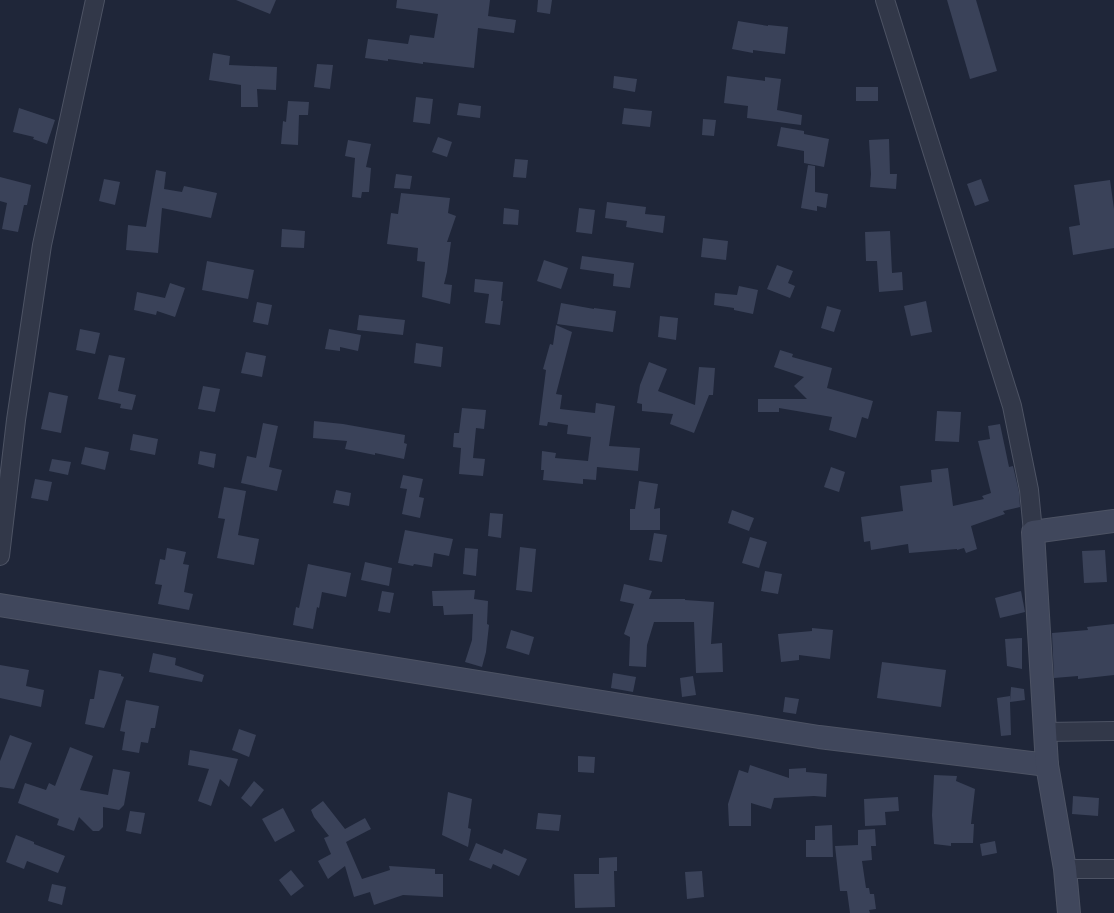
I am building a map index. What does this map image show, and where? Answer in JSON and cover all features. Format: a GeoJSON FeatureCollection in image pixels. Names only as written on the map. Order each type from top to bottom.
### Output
{"type":"FeatureCollection","features":[{"type":"Feature","properties":{"kind":"street"},"geometry":{"type":"LineString","coordinates":[[0,556],[16,420],[42,245],[95,0]]}},
{"type":"Feature","properties":{"kind":"street"},"geometry":{"type":"LineString","coordinates":[[881,0],[1012,406],[1029,490],[1033,532],[1047,765],[1065,869],[1069,913]]}},
{"type":"Feature","properties":{"kind":"street"},"geometry":{"type":"LineString","coordinates":[[1033,532],[1114,521]]}},
{"type":"Feature","properties":{"kind":"street"},"geometry":{"type":"LineString","coordinates":[[0,605],[819,737],[1047,765]]}},
{"type":"Feature","properties":{"kind":"street"},"geometry":{"type":"LineString","coordinates":[[1044,732],[1114,731]]}},
{"type":"Feature","properties":{"kind":"street"},"geometry":{"type":"LineString","coordinates":[[1065,869],[1114,869]]}},
{"type":"Feature","properties":{"kind":"building"},"geometry":{"type":"Polygon","coordinates":[[[236,0],[276,0],[270,14],[236,0]]]}},
{"type":"Feature","properties":{"kind":"building"},"geometry":{"type":"Polygon","coordinates":[[[397,0],[490,0],[488,16],[516,20],[514,33],[478,28],[474,68],[423,62],[423,64],[388,59],[388,61],[365,58],[368,39],[408,44],[410,35],[434,38],[438,14],[396,8],[397,0]]]}},
{"type":"Feature","properties":{"kind":"building"},"geometry":{"type":"Polygon","coordinates":[[[538,0],[552,0],[550,14],[537,12],[538,0]]]}},
{"type":"Feature","properties":{"kind":"building"},"geometry":{"type":"Polygon","coordinates":[[[947,0],[976,0],[997,71],[970,79],[947,0]]]}},
{"type":"Feature","properties":{"kind":"building"},"geometry":{"type":"Polygon","coordinates":[[[738,21],[768,26],[788,27],[785,54],[753,50],[753,53],[732,49],[738,21]]]}},
{"type":"Feature","properties":{"kind":"building"},"geometry":{"type":"Polygon","coordinates":[[[213,53],[230,56],[229,65],[277,67],[276,90],[257,89],[258,107],[241,107],[241,85],[209,80],[213,53]]]}},
{"type":"Feature","properties":{"kind":"building"},"geometry":{"type":"Polygon","coordinates":[[[317,64],[333,65],[330,89],[314,87],[317,64]]]}},
{"type":"Feature","properties":{"kind":"building"},"geometry":{"type":"Polygon","coordinates":[[[614,76],[637,79],[635,92],[613,88],[614,76]]]}},
{"type":"Feature","properties":{"kind":"building"},"geometry":{"type":"Polygon","coordinates":[[[727,76],[765,81],[765,77],[781,79],[777,110],[802,115],[801,125],[747,118],[748,106],[724,103],[727,76]]]}},
{"type":"Feature","properties":{"kind":"building"},"geometry":{"type":"Polygon","coordinates":[[[856,87],[878,87],[878,101],[856,101],[856,87]]]}},
{"type":"Feature","properties":{"kind":"building"},"geometry":{"type":"Polygon","coordinates":[[[416,97],[433,99],[430,124],[413,122],[416,97]]]}},
{"type":"Feature","properties":{"kind":"building"},"geometry":{"type":"Polygon","coordinates":[[[288,101],[309,102],[308,115],[299,115],[298,145],[281,144],[283,121],[286,122],[288,101]]]}},
{"type":"Feature","properties":{"kind":"building"},"geometry":{"type":"Polygon","coordinates":[[[459,103],[481,106],[480,118],[457,115],[459,103]]]}},
{"type":"Feature","properties":{"kind":"building"},"geometry":{"type":"Polygon","coordinates":[[[19,108],[55,120],[47,144],[33,139],[34,137],[13,132],[19,108]]]}},
{"type":"Feature","properties":{"kind":"building"},"geometry":{"type":"Polygon","coordinates":[[[624,108],[652,111],[650,127],[622,124],[624,108]]]}},
{"type":"Feature","properties":{"kind":"building"},"geometry":{"type":"Polygon","coordinates":[[[703,119],[716,120],[714,136],[702,135],[703,119]]]}},
{"type":"Feature","properties":{"kind":"building"},"geometry":{"type":"Polygon","coordinates":[[[781,127],[804,131],[804,134],[829,139],[824,167],[804,163],[804,151],[777,146],[781,127]]]}},
{"type":"Feature","properties":{"kind":"building"},"geometry":{"type":"Polygon","coordinates":[[[438,137],[452,142],[447,157],[432,152],[438,137]]]}},
{"type":"Feature","properties":{"kind":"building"},"geometry":{"type":"Polygon","coordinates":[[[889,139],[890,174],[897,174],[896,189],[870,187],[871,174],[869,140],[889,139]]]}},
{"type":"Feature","properties":{"kind":"building"},"geometry":{"type":"Polygon","coordinates":[[[348,140],[371,144],[366,167],[371,168],[369,192],[362,192],[361,198],[352,197],[355,158],[345,156],[348,140]]]}},
{"type":"Feature","properties":{"kind":"building"},"geometry":{"type":"Polygon","coordinates":[[[515,159],[528,160],[526,178],[513,177],[515,159]]]}},
{"type":"Feature","properties":{"kind":"building"},"geometry":{"type":"Polygon","coordinates":[[[808,165],[815,166],[815,192],[828,194],[826,208],[817,206],[817,211],[801,208],[808,165]]]}},
{"type":"Feature","properties":{"kind":"building"},"geometry":{"type":"Polygon","coordinates":[[[156,170],[166,172],[164,189],[182,192],[184,186],[217,193],[211,218],[162,208],[158,253],[126,250],[128,225],[146,227],[156,170]]]}},
{"type":"Feature","properties":{"kind":"building"},"geometry":{"type":"Polygon","coordinates":[[[396,174],[412,176],[410,189],[394,188],[396,174]]]}},
{"type":"Feature","properties":{"kind":"building"},"geometry":{"type":"Polygon","coordinates":[[[0,177],[31,185],[27,205],[24,205],[18,232],[2,229],[7,203],[0,201],[0,177]]]}},
{"type":"Feature","properties":{"kind":"building"},"geometry":{"type":"Polygon","coordinates":[[[104,179],[120,182],[115,205],[99,201],[104,179]]]}},
{"type":"Feature","properties":{"kind":"building"},"geometry":{"type":"Polygon","coordinates":[[[981,179],[989,201],[975,206],[967,184],[981,179]]]}},
{"type":"Feature","properties":{"kind":"building"},"geometry":{"type":"Polygon","coordinates":[[[1110,180],[1114,209],[1114,248],[1073,255],[1069,227],[1080,225],[1074,185],[1110,180]]]}},
{"type":"Feature","properties":{"kind":"building"},"geometry":{"type":"Polygon","coordinates":[[[401,193],[450,198],[448,213],[456,216],[447,242],[451,242],[444,284],[452,285],[450,304],[422,297],[425,262],[417,261],[418,248],[387,244],[391,213],[398,214],[401,193]]]}},
{"type":"Feature","properties":{"kind":"building"},"geometry":{"type":"Polygon","coordinates":[[[607,202],[646,207],[645,214],[665,216],[663,233],[626,227],[627,221],[605,218],[607,202]]]}},
{"type":"Feature","properties":{"kind":"building"},"geometry":{"type":"Polygon","coordinates":[[[504,208],[519,210],[518,225],[503,224],[504,208]]]}},
{"type":"Feature","properties":{"kind":"building"},"geometry":{"type":"Polygon","coordinates":[[[579,208],[595,210],[592,234],[576,232],[579,208]]]}},
{"type":"Feature","properties":{"kind":"building"},"geometry":{"type":"Polygon","coordinates":[[[282,229],[305,231],[304,248],[281,247],[282,229]]]}},
{"type":"Feature","properties":{"kind":"building"},"geometry":{"type":"Polygon","coordinates":[[[890,231],[892,273],[902,272],[903,290],[879,292],[877,261],[866,261],[865,232],[890,231]]]}},
{"type":"Feature","properties":{"kind":"building"},"geometry":{"type":"Polygon","coordinates":[[[703,238],[728,241],[726,260],[701,257],[703,238]]]}},
{"type":"Feature","properties":{"kind":"building"},"geometry":{"type":"Polygon","coordinates":[[[582,256],[634,263],[630,288],[613,286],[614,274],[580,269],[582,256]]]}},
{"type":"Feature","properties":{"kind":"building"},"geometry":{"type":"Polygon","coordinates":[[[544,260],[568,268],[561,289],[537,281],[544,260]]]}},
{"type":"Feature","properties":{"kind":"building"},"geometry":{"type":"Polygon","coordinates":[[[207,261],[254,270],[248,299],[202,290],[207,261]]]}},
{"type":"Feature","properties":{"kind":"building"},"geometry":{"type":"Polygon","coordinates":[[[777,265],[793,271],[788,283],[795,286],[790,298],[767,289],[777,265]]]}},
{"type":"Feature","properties":{"kind":"building"},"geometry":{"type":"Polygon","coordinates":[[[475,279],[503,282],[501,301],[503,301],[500,325],[485,323],[489,294],[474,292],[475,279]]]}},
{"type":"Feature","properties":{"kind":"building"},"geometry":{"type":"Polygon","coordinates":[[[170,283],[185,288],[175,317],[157,311],[156,315],[134,310],[137,292],[165,298],[170,283]]]}},
{"type":"Feature","properties":{"kind":"building"},"geometry":{"type":"Polygon","coordinates":[[[739,286],[758,290],[753,314],[734,310],[734,308],[714,305],[715,293],[737,295],[739,286]]]}},
{"type":"Feature","properties":{"kind":"building"},"geometry":{"type":"Polygon","coordinates":[[[926,301],[932,332],[911,336],[904,306],[926,301]]]}},
{"type":"Feature","properties":{"kind":"building"},"geometry":{"type":"Polygon","coordinates":[[[257,302],[272,305],[268,325],[253,322],[257,302]]]}},
{"type":"Feature","properties":{"kind":"building"},"geometry":{"type":"Polygon","coordinates":[[[561,303],[616,311],[613,332],[557,324],[561,303]]]}},
{"type":"Feature","properties":{"kind":"building"},"geometry":{"type":"Polygon","coordinates":[[[827,306],[841,310],[834,332],[821,328],[827,306]]]}},
{"type":"Feature","properties":{"kind":"building"},"geometry":{"type":"Polygon","coordinates":[[[359,315],[405,320],[403,335],[357,330],[359,315]]]}},
{"type":"Feature","properties":{"kind":"building"},"geometry":{"type":"Polygon","coordinates":[[[660,316],[678,318],[676,340],[658,337],[660,316]]]}},
{"type":"Feature","properties":{"kind":"building"},"geometry":{"type":"Polygon","coordinates":[[[556,325],[572,332],[556,394],[562,395],[560,409],[595,413],[596,403],[615,406],[609,446],[640,448],[638,471],[597,467],[596,480],[583,479],[583,484],[543,480],[544,470],[541,470],[542,451],[556,453],[555,458],[588,461],[591,437],[567,434],[568,425],[548,422],[547,426],[539,425],[546,370],[543,369],[550,344],[553,345],[556,325]]]}},
{"type":"Feature","properties":{"kind":"building"},"geometry":{"type":"Polygon","coordinates":[[[80,329],[100,333],[95,354],[76,350],[80,329]]]}},
{"type":"Feature","properties":{"kind":"building"},"geometry":{"type":"Polygon","coordinates":[[[329,329],[361,335],[358,351],[340,347],[340,351],[325,349],[329,329]]]}},
{"type":"Feature","properties":{"kind":"building"},"geometry":{"type":"Polygon","coordinates":[[[416,343],[443,347],[441,367],[414,363],[416,343]]]}},
{"type":"Feature","properties":{"kind":"building"},"geometry":{"type":"Polygon","coordinates":[[[780,350],[793,354],[792,357],[832,368],[827,388],[873,401],[868,419],[862,417],[856,438],[829,430],[832,417],[779,408],[779,412],[758,412],[758,399],[807,399],[794,386],[804,377],[774,367],[780,350]]]}},
{"type":"Feature","properties":{"kind":"building"},"geometry":{"type":"Polygon","coordinates":[[[246,352],[266,356],[262,377],[241,373],[246,352]]]}},
{"type":"Feature","properties":{"kind":"building"},"geometry":{"type":"Polygon","coordinates":[[[109,355],[125,358],[118,391],[136,395],[132,410],[120,408],[121,404],[98,399],[109,355]]]}},
{"type":"Feature","properties":{"kind":"building"},"geometry":{"type":"Polygon","coordinates":[[[649,362],[667,369],[658,391],[695,405],[699,367],[715,368],[713,395],[709,395],[694,433],[670,424],[673,414],[642,411],[642,404],[637,403],[640,385],[649,362]]]}},
{"type":"Feature","properties":{"kind":"building"},"geometry":{"type":"Polygon","coordinates":[[[203,386],[220,389],[215,412],[198,409],[203,386]]]}},
{"type":"Feature","properties":{"kind":"building"},"geometry":{"type":"Polygon","coordinates":[[[49,392],[68,396],[61,433],[41,429],[49,392]]]}},
{"type":"Feature","properties":{"kind":"building"},"geometry":{"type":"Polygon","coordinates":[[[462,408],[486,410],[484,429],[476,428],[473,458],[485,459],[483,476],[459,474],[461,448],[453,447],[454,433],[459,433],[462,408]]]}},
{"type":"Feature","properties":{"kind":"building"},"geometry":{"type":"Polygon","coordinates":[[[937,411],[961,412],[959,442],[935,441],[937,411]]]}},
{"type":"Feature","properties":{"kind":"building"},"geometry":{"type":"Polygon","coordinates":[[[314,421],[343,424],[405,435],[404,443],[407,444],[404,459],[345,449],[347,441],[313,438],[314,421]]]}},
{"type":"Feature","properties":{"kind":"building"},"geometry":{"type":"Polygon","coordinates":[[[263,423],[278,426],[269,467],[282,470],[277,491],[241,483],[247,456],[256,458],[263,423]]]}},
{"type":"Feature","properties":{"kind":"building"},"geometry":{"type":"Polygon","coordinates":[[[1000,424],[1009,467],[1013,466],[1019,492],[1020,507],[1003,511],[1005,514],[971,526],[977,549],[966,553],[964,548],[957,550],[909,553],[908,544],[871,550],[870,541],[864,542],[861,517],[903,511],[900,486],[932,482],[931,470],[948,468],[953,506],[984,499],[982,496],[991,493],[978,441],[990,439],[988,426],[1000,424]]]}},
{"type":"Feature","properties":{"kind":"building"},"geometry":{"type":"Polygon","coordinates":[[[133,434],[158,439],[155,455],[130,450],[133,434]]]}},
{"type":"Feature","properties":{"kind":"building"},"geometry":{"type":"Polygon","coordinates":[[[85,447],[109,452],[105,470],[81,464],[85,447]]]}},
{"type":"Feature","properties":{"kind":"building"},"geometry":{"type":"Polygon","coordinates":[[[200,451],[216,454],[214,468],[198,464],[200,451]]]}},
{"type":"Feature","properties":{"kind":"building"},"geometry":{"type":"Polygon","coordinates":[[[52,459],[71,462],[68,475],[49,471],[52,459]]]}},
{"type":"Feature","properties":{"kind":"building"},"geometry":{"type":"Polygon","coordinates":[[[831,467],[845,472],[839,492],[824,487],[831,467]]]}},
{"type":"Feature","properties":{"kind":"building"},"geometry":{"type":"Polygon","coordinates":[[[403,475],[423,479],[419,497],[424,498],[420,518],[402,514],[407,489],[400,488],[403,475]]]}},
{"type":"Feature","properties":{"kind":"building"},"geometry":{"type":"Polygon","coordinates":[[[35,479],[52,482],[48,501],[31,498],[35,479]]]}},
{"type":"Feature","properties":{"kind":"building"},"geometry":{"type":"Polygon","coordinates":[[[639,481],[658,484],[654,509],[660,508],[660,530],[630,530],[630,509],[635,509],[639,481]]]}},
{"type":"Feature","properties":{"kind":"building"},"geometry":{"type":"Polygon","coordinates":[[[224,487],[246,491],[238,535],[259,539],[254,565],[217,558],[225,519],[218,518],[224,487]]]}},
{"type":"Feature","properties":{"kind":"building"},"geometry":{"type":"Polygon","coordinates":[[[336,490],[351,493],[349,506],[333,503],[336,490]]]}},
{"type":"Feature","properties":{"kind":"building"},"geometry":{"type":"Polygon","coordinates":[[[732,510],[754,518],[749,531],[728,523],[732,510]]]}},
{"type":"Feature","properties":{"kind":"building"},"geometry":{"type":"Polygon","coordinates":[[[490,513],[503,514],[501,538],[488,536],[490,513]]]}},
{"type":"Feature","properties":{"kind":"building"},"geometry":{"type":"Polygon","coordinates":[[[405,530],[453,539],[449,556],[434,553],[432,567],[414,564],[413,566],[398,563],[405,530]]]}},
{"type":"Feature","properties":{"kind":"building"},"geometry":{"type":"Polygon","coordinates":[[[654,533],[667,535],[662,562],[649,560],[654,533]]]}},
{"type":"Feature","properties":{"kind":"building"},"geometry":{"type":"Polygon","coordinates":[[[750,537],[767,542],[759,568],[742,563],[750,537]]]}},
{"type":"Feature","properties":{"kind":"building"},"geometry":{"type":"Polygon","coordinates":[[[520,547],[536,549],[532,592],[516,590],[520,547]]]}},
{"type":"Feature","properties":{"kind":"building"},"geometry":{"type":"Polygon","coordinates":[[[167,548],[186,552],[183,564],[189,565],[184,592],[193,594],[189,610],[158,604],[162,585],[155,584],[160,559],[165,560],[167,548]]]}},
{"type":"Feature","properties":{"kind":"building"},"geometry":{"type":"Polygon","coordinates":[[[465,548],[478,549],[476,576],[463,574],[465,548]]]}},
{"type":"Feature","properties":{"kind":"building"},"geometry":{"type":"Polygon","coordinates":[[[1105,550],[1107,582],[1084,583],[1082,551],[1105,550]]]}},
{"type":"Feature","properties":{"kind":"building"},"geometry":{"type":"Polygon","coordinates":[[[365,562],[392,568],[389,586],[361,580],[365,562]]]}},
{"type":"Feature","properties":{"kind":"building"},"geometry":{"type":"Polygon","coordinates":[[[308,564],[351,573],[346,597],[322,592],[319,608],[317,607],[313,629],[293,625],[296,607],[299,608],[308,564]]]}},
{"type":"Feature","properties":{"kind":"building"},"geometry":{"type":"Polygon","coordinates":[[[765,571],[782,574],[778,594],[761,591],[765,571]]]}},
{"type":"Feature","properties":{"kind":"building"},"geometry":{"type":"Polygon","coordinates":[[[624,584],[652,591],[649,599],[685,599],[714,602],[711,644],[722,643],[723,672],[696,673],[694,622],[654,622],[647,645],[646,667],[629,666],[630,637],[624,634],[634,604],[620,601],[624,584]]]}},
{"type":"Feature","properties":{"kind":"building"},"geometry":{"type":"Polygon","coordinates":[[[475,590],[474,599],[488,601],[487,624],[489,625],[486,652],[482,667],[465,662],[472,640],[473,614],[444,615],[443,606],[433,606],[432,591],[475,590]]]}},
{"type":"Feature","properties":{"kind":"building"},"geometry":{"type":"Polygon","coordinates":[[[382,591],[394,593],[390,613],[378,611],[382,591]]]}},
{"type":"Feature","properties":{"kind":"building"},"geometry":{"type":"Polygon","coordinates":[[[1021,591],[1025,612],[1000,618],[995,598],[1021,591]]]}},
{"type":"Feature","properties":{"kind":"building"},"geometry":{"type":"Polygon","coordinates":[[[1114,624],[1114,675],[1078,679],[1078,676],[1054,678],[1052,633],[1088,630],[1087,627],[1114,624]]]}},
{"type":"Feature","properties":{"kind":"building"},"geometry":{"type":"Polygon","coordinates":[[[812,628],[833,630],[830,659],[799,655],[799,660],[781,662],[778,634],[812,631],[812,628]]]}},
{"type":"Feature","properties":{"kind":"building"},"geometry":{"type":"Polygon","coordinates":[[[511,630],[534,637],[529,655],[506,648],[511,630]]]}},
{"type":"Feature","properties":{"kind":"building"},"geometry":{"type":"Polygon","coordinates":[[[1022,638],[1022,669],[1007,666],[1005,639],[1022,638]]]}},
{"type":"Feature","properties":{"kind":"building"},"geometry":{"type":"Polygon","coordinates":[[[153,653],[176,658],[175,665],[204,675],[202,682],[149,672],[153,653]]]}},
{"type":"Feature","properties":{"kind":"building"},"geometry":{"type":"Polygon","coordinates":[[[882,662],[946,670],[941,707],[877,698],[882,662]]]}},
{"type":"Feature","properties":{"kind":"building"},"geometry":{"type":"Polygon","coordinates":[[[0,665],[29,670],[26,686],[44,690],[41,707],[0,698],[0,665]]]}},
{"type":"Feature","properties":{"kind":"building"},"geometry":{"type":"Polygon","coordinates":[[[99,670],[121,674],[121,676],[124,677],[104,728],[85,724],[90,699],[94,699],[99,670]]]}},
{"type":"Feature","properties":{"kind":"building"},"geometry":{"type":"Polygon","coordinates":[[[613,673],[636,677],[633,692],[611,688],[613,673]]]}},
{"type":"Feature","properties":{"kind":"building"},"geometry":{"type":"Polygon","coordinates":[[[693,676],[696,695],[682,697],[680,678],[693,676]]]}},
{"type":"Feature","properties":{"kind":"building"},"geometry":{"type":"Polygon","coordinates":[[[1011,687],[1024,689],[1025,700],[1010,702],[1011,735],[1001,736],[997,698],[1010,696],[1010,701],[1011,687]]]}},
{"type":"Feature","properties":{"kind":"building"},"geometry":{"type":"Polygon","coordinates":[[[785,697],[799,699],[796,714],[783,712],[785,697]]]}},
{"type":"Feature","properties":{"kind":"building"},"geometry":{"type":"Polygon","coordinates":[[[126,700],[159,706],[155,728],[151,728],[148,743],[141,742],[139,753],[122,750],[125,732],[120,731],[126,700]]]}},
{"type":"Feature","properties":{"kind":"building"},"geometry":{"type":"Polygon","coordinates":[[[239,729],[256,735],[249,757],[232,750],[239,729]]]}},
{"type":"Feature","properties":{"kind":"building"},"geometry":{"type":"Polygon","coordinates":[[[10,735],[32,743],[14,789],[0,787],[0,761],[10,735]]]}},
{"type":"Feature","properties":{"kind":"building"},"geometry":{"type":"Polygon","coordinates":[[[70,747],[93,756],[80,790],[108,795],[113,769],[130,772],[124,805],[119,810],[103,807],[103,827],[99,831],[93,831],[79,817],[74,831],[57,825],[59,819],[18,803],[25,783],[46,790],[49,783],[55,786],[70,747]]]}},
{"type":"Feature","properties":{"kind":"building"},"geometry":{"type":"Polygon","coordinates":[[[190,750],[238,759],[229,787],[220,779],[211,806],[198,801],[209,769],[188,765],[190,750]]]}},
{"type":"Feature","properties":{"kind":"building"},"geometry":{"type":"Polygon","coordinates":[[[578,756],[595,757],[594,773],[578,772],[578,756]]]}},
{"type":"Feature","properties":{"kind":"building"},"geometry":{"type":"Polygon","coordinates":[[[750,765],[789,778],[789,769],[806,768],[806,772],[827,774],[826,797],[814,796],[774,798],[771,809],[751,803],[751,826],[729,826],[728,804],[739,770],[748,773],[750,765]]]}},
{"type":"Feature","properties":{"kind":"building"},"geometry":{"type":"Polygon","coordinates":[[[934,775],[957,776],[956,781],[975,789],[971,824],[974,824],[973,843],[951,843],[951,846],[934,844],[932,815],[934,775]]]}},
{"type":"Feature","properties":{"kind":"building"},"geometry":{"type":"Polygon","coordinates":[[[254,781],[264,790],[251,807],[241,798],[254,781]]]}},
{"type":"Feature","properties":{"kind":"building"},"geometry":{"type":"Polygon","coordinates":[[[448,792],[472,799],[468,828],[471,829],[468,847],[442,835],[448,792]]]}},
{"type":"Feature","properties":{"kind":"building"},"geometry":{"type":"Polygon","coordinates":[[[1073,796],[1099,798],[1098,816],[1072,814],[1073,796]]]}},
{"type":"Feature","properties":{"kind":"building"},"geometry":{"type":"Polygon","coordinates":[[[898,797],[899,811],[885,812],[886,825],[865,826],[864,799],[898,797]]]}},
{"type":"Feature","properties":{"kind":"building"},"geometry":{"type":"Polygon","coordinates":[[[323,801],[345,829],[365,818],[371,829],[346,842],[362,879],[390,870],[389,866],[435,869],[435,874],[443,874],[443,897],[403,895],[374,905],[370,892],[354,897],[345,866],[328,879],[318,861],[331,854],[324,838],[329,836],[314,817],[311,810],[323,801]]]}},
{"type":"Feature","properties":{"kind":"building"},"geometry":{"type":"Polygon","coordinates":[[[283,808],[295,831],[275,842],[262,819],[283,808]]]}},
{"type":"Feature","properties":{"kind":"building"},"geometry":{"type":"Polygon","coordinates":[[[130,811],[145,813],[141,834],[126,831],[130,811]]]}},
{"type":"Feature","properties":{"kind":"building"},"geometry":{"type":"Polygon","coordinates":[[[538,813],[561,815],[559,831],[536,829],[538,813]]]}},
{"type":"Feature","properties":{"kind":"building"},"geometry":{"type":"Polygon","coordinates":[[[832,825],[833,857],[806,857],[806,840],[815,840],[815,826],[832,825]]]}},
{"type":"Feature","properties":{"kind":"building"},"geometry":{"type":"Polygon","coordinates":[[[875,829],[876,846],[871,846],[872,860],[862,861],[866,888],[869,888],[870,894],[874,894],[876,909],[869,910],[870,913],[850,913],[847,891],[840,891],[835,846],[858,845],[858,830],[875,829]]]}},
{"type":"Feature","properties":{"kind":"building"},"geometry":{"type":"Polygon","coordinates":[[[16,835],[65,856],[58,873],[27,861],[24,869],[6,862],[16,835]]]}},
{"type":"Feature","properties":{"kind":"building"},"geometry":{"type":"Polygon","coordinates":[[[995,841],[997,853],[982,856],[980,844],[995,841]]]}},
{"type":"Feature","properties":{"kind":"building"},"geometry":{"type":"Polygon","coordinates":[[[476,843],[502,854],[504,849],[527,859],[519,876],[493,864],[491,869],[469,860],[476,843]]]}},
{"type":"Feature","properties":{"kind":"building"},"geometry":{"type":"Polygon","coordinates":[[[617,857],[617,871],[614,871],[615,907],[575,908],[574,874],[599,874],[599,858],[617,857]]]}},
{"type":"Feature","properties":{"kind":"building"},"geometry":{"type":"Polygon","coordinates":[[[291,870],[304,886],[291,896],[279,880],[291,870]]]}},
{"type":"Feature","properties":{"kind":"building"},"geometry":{"type":"Polygon","coordinates":[[[702,871],[704,897],[687,899],[685,872],[702,871]]]}},
{"type":"Feature","properties":{"kind":"building"},"geometry":{"type":"Polygon","coordinates":[[[52,884],[66,887],[62,905],[48,901],[52,884]]]}}]}
